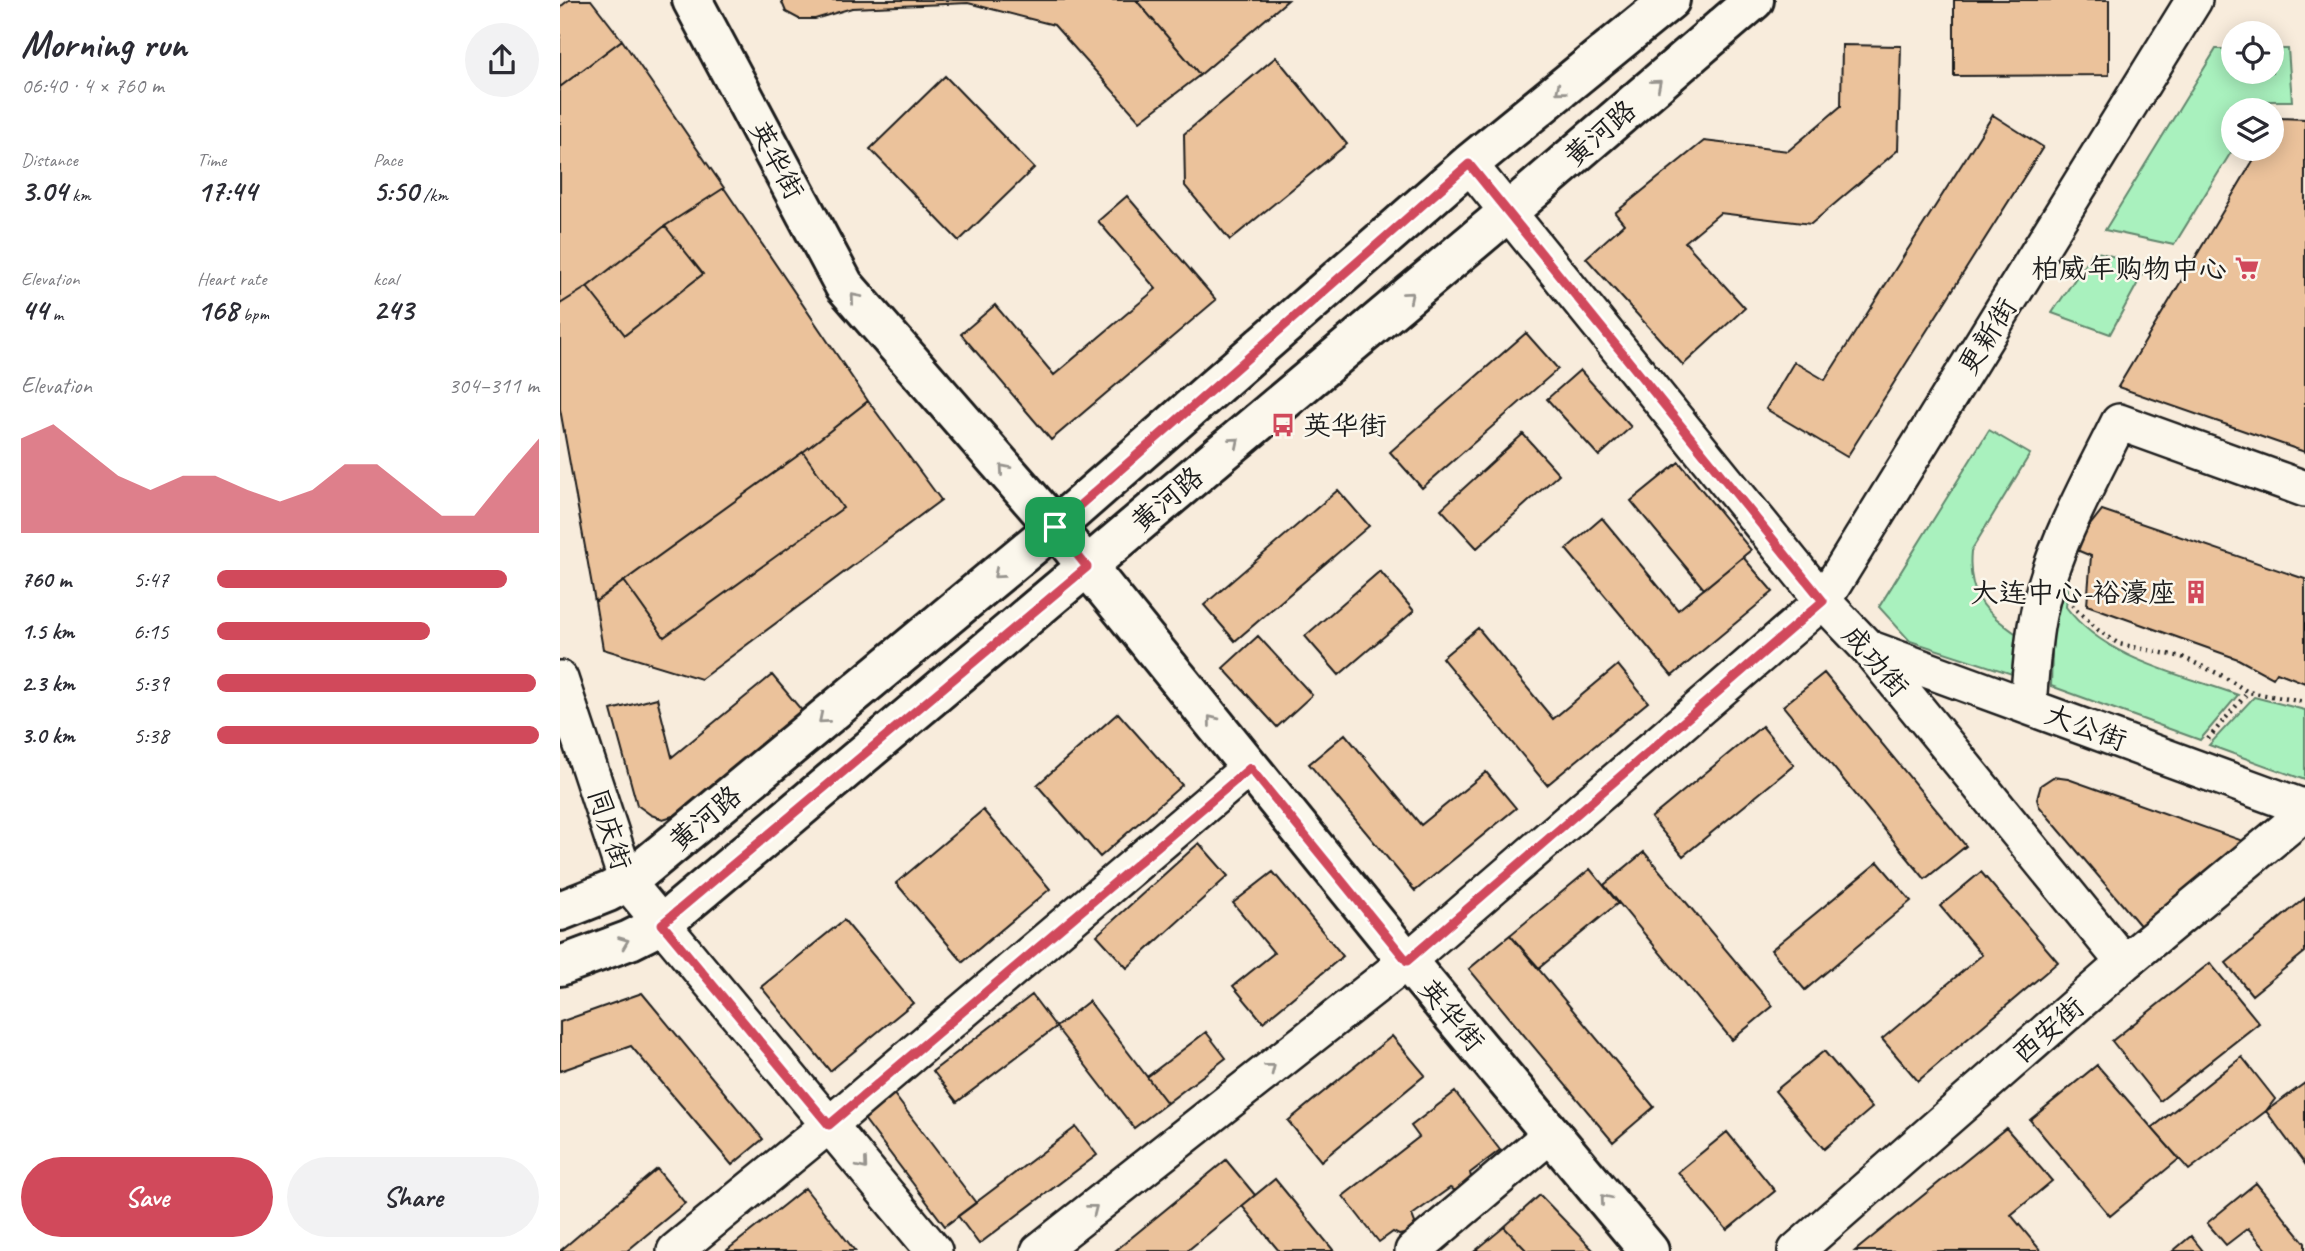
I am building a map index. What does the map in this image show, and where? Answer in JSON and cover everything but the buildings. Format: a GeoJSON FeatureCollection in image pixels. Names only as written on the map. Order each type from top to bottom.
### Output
{"type":"FeatureCollection","features":[{"type":"Feature","properties":{"kind":"main road","name":"英华街"},"geometry":{"type":"LineString","coordinates":[[692,0],[844,285],[1055,527],[1407,961],[1649,1251]]}},
{"type":"Feature","properties":{"kind":"main road","name":"黄河路"},"geometry":{"type":"LineString","coordinates":[[560,911],[627,882],[1055,527],[1469,164],[1670,0]]}},
{"type":"Feature","properties":{"kind":"main road","name":"黄河路"},"geometry":{"type":"LineString","coordinates":[[560,966],[630,940],[662,924],[1508,212],[1754,0]]}},
{"type":"Feature","properties":{"kind":"street","name":"更新街"},"geometry":{"type":"LineString","coordinates":[[1039,1251],[1407,961],[1823,601],[2194,0]]}},
{"type":"Feature","properties":{"kind":"street","name":"成功街"},"geometry":{"type":"LineString","coordinates":[[1469,164],[1823,601],[1867,647],[2124,963]]}},
{"type":"Feature","properties":{"kind":"street"},"geometry":{"type":"LineString","coordinates":[[2028,706],[2036,624],[2044,593],[2076,508],[2119,422],[2305,489]]}},
{"type":"Feature","properties":{"kind":"street","name":"大公街"},"geometry":{"type":"LineString","coordinates":[[1867,647],[2305,808]]}},
{"type":"Feature","properties":{"kind":"street","name":"同庆街"},"geometry":{"type":"LineString","coordinates":[[560,678],[627,882],[934,1251]]}},
{"type":"Feature","properties":{"kind":"street"},"geometry":{"type":"LineString","coordinates":[[675,1251],[829,1125],[1250,768]]}},
{"type":"Feature","properties":{"kind":"street","name":"西安街"},"geometry":{"type":"LineString","coordinates":[[1796,1251],[2124,963],[2305,813]]}},
{"type":"Feature","properties":{"kind":"street"},"geometry":{"type":"LineString","coordinates":[[1413,1251],[1551,1134]]}},
{"type":"Feature","properties":{"kind":"path"},"geometry":{"type":"LineString","coordinates":[[2072,604],[2098,630],[2119,644],[2182,657],[2221,675],[2248,692],[2305,702]]}},
{"type":"Feature","properties":{"kind":"path"},"geometry":{"type":"LineString","coordinates":[[2206,741],[2248,692]]}},
{"type":"Feature","properties":{"kind":"green space"},"geometry":{"type":"Polygon","coordinates":[[[2216,49],[2221,49],[2221,84],[2284,84],[2284,49],[2288,49],[2292,101],[2284,101],[2284,98],[2221,98],[2221,161],[2226,161],[2174,245],[2105,230],[2216,49]]]}},
{"type":"Feature","properties":{"kind":"green space"},"geometry":{"type":"Polygon","coordinates":[[[2094,251],[2147,266],[2110,334],[2052,313],[2094,251]]]}},
{"type":"Feature","properties":{"kind":"green space"},"geometry":{"type":"Polygon","coordinates":[[[1989,430],[2030,454],[1971,551],[1972,579],[1980,600],[1996,618],[2018,635],[2015,675],[1910,641],[1879,607],[1989,430]]]}},
{"type":"Feature","properties":{"kind":"green space"},"geometry":{"type":"Polygon","coordinates":[[[2063,575],[2068,583],[2066,607],[2082,625],[2101,640],[2145,663],[2238,695],[2200,740],[2051,686],[2054,582],[2063,575]]]}},
{"type":"Feature","properties":{"kind":"green space"},"geometry":{"type":"Polygon","coordinates":[[[2254,697],[2305,710],[2305,780],[2209,745],[2254,697]]]}},
{"type":"Feature","properties":{"kind":"place","name":"柏威年购物中心"},"geometry":{"type":"Point","coordinates":[2247,268]}},
{"type":"Feature","properties":{"kind":"place","name":"英华街"},"geometry":{"type":"Point","coordinates":[1283,425]}},
{"type":"Feature","properties":{"kind":"place","name":"大连中心-裕濠座"},"geometry":{"type":"Point","coordinates":[2196,592]}},
{"type":"Feature","properties":{"kind":"route"},"geometry":{"type":"LineString","coordinates":[[1469,164],[1823,601],[1407,961],[1250,768],[829,1125],[662,924],[1087,567],[1055,527],[1469,164]]}}]}
